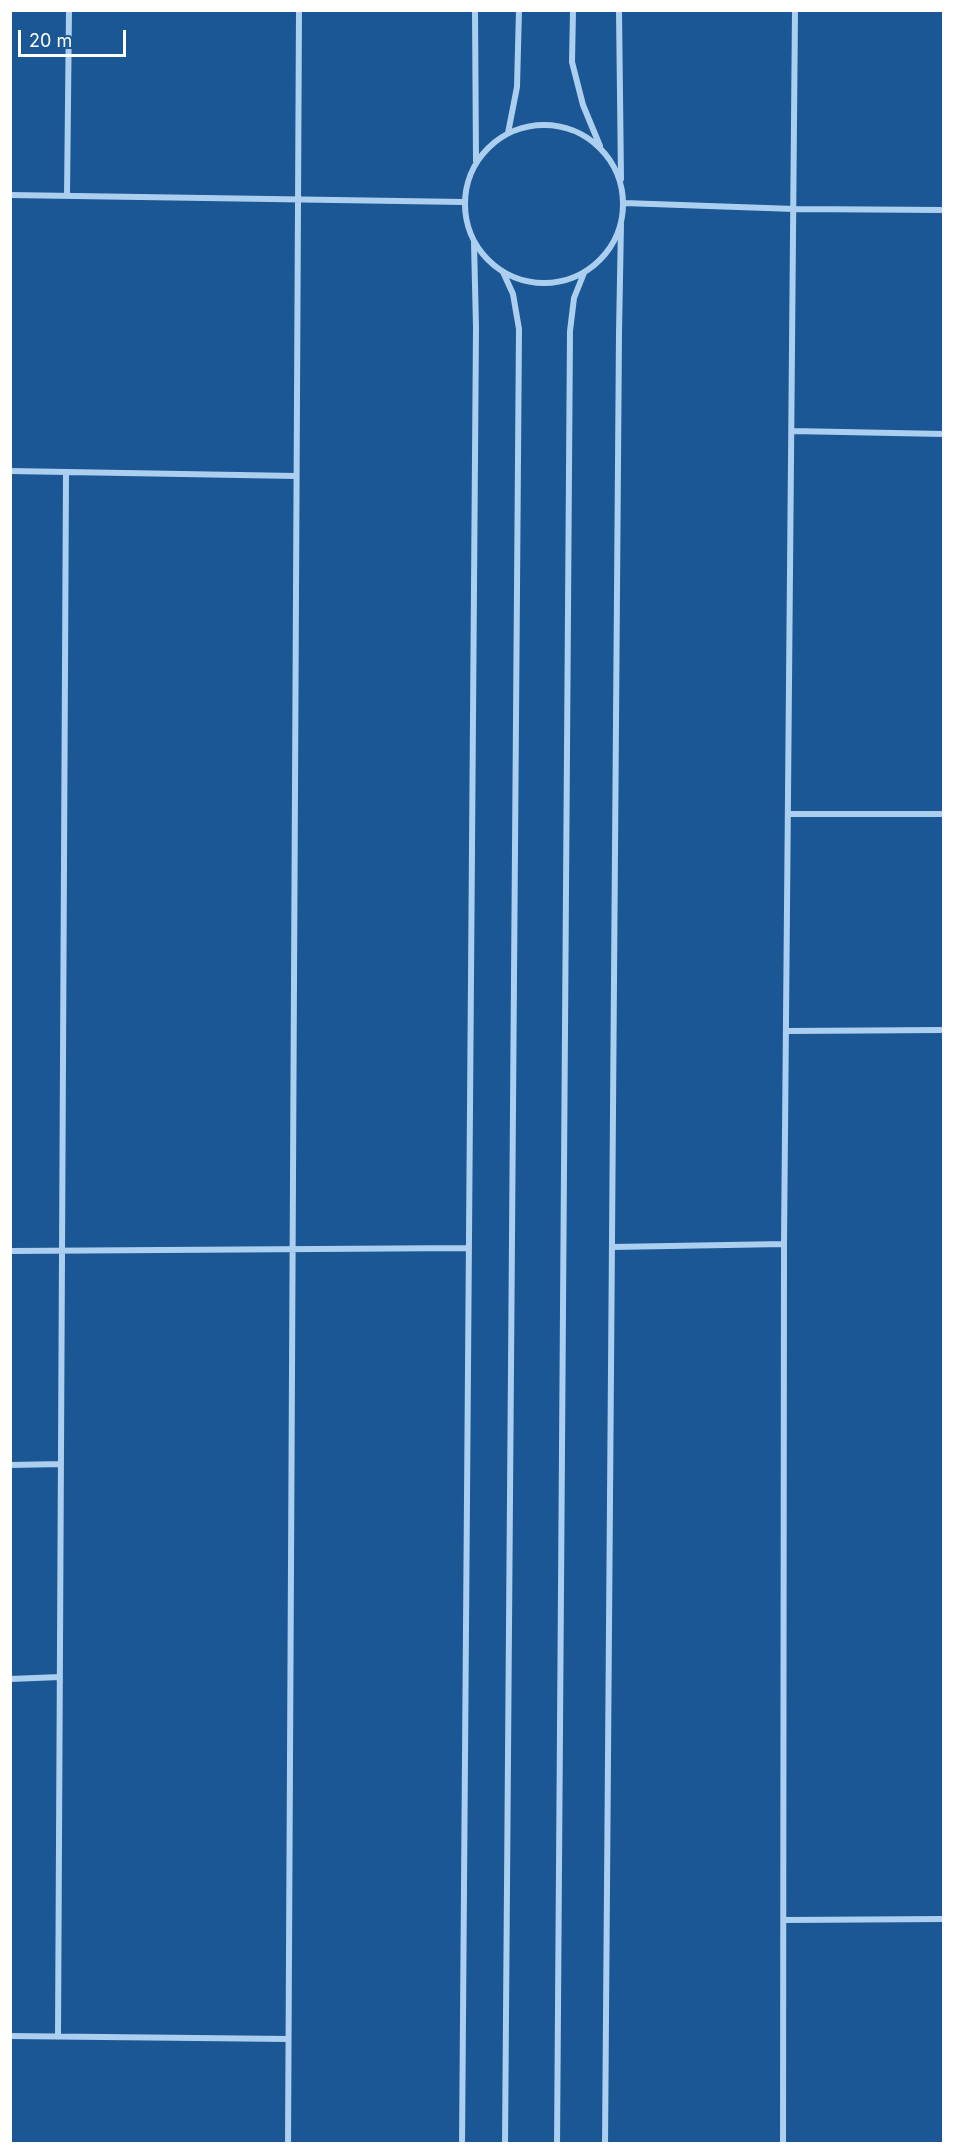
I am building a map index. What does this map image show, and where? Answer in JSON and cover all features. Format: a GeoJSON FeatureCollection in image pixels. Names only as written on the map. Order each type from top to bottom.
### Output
{"type":"FeatureCollection","features":[{"type":"Feature","properties":{"kind":"street"},"geometry":{"type":"LineString","coordinates":[[67,196],[69,10]]}},
{"type":"Feature","properties":{"kind":"street"},"geometry":{"type":"LineString","coordinates":[[288,2144],[299,10]]}},
{"type":"Feature","properties":{"kind":"street"},"geometry":{"type":"LineString","coordinates":[[475,10],[476,162]]}},
{"type":"Feature","properties":{"kind":"street"},"geometry":{"type":"LineString","coordinates":[[508,133],[517,87],[519,10]]}},
{"type":"Feature","properties":{"kind":"street"},"geometry":{"type":"LineString","coordinates":[[573,10],[572,62],[577,84],[591,128],[621,183]]}},
{"type":"Feature","properties":{"kind":"street"},"geometry":{"type":"LineString","coordinates":[[605,2144],[618,356],[621,224],[624,203],[621,183],[618,10]]}},
{"type":"Feature","properties":{"kind":"street"},"geometry":{"type":"LineString","coordinates":[[783,2144],[784,1244],[788,1031],[795,10]]}},
{"type":"Feature","properties":{"kind":"street"},"geometry":{"type":"LineString","coordinates":[[602,149],[586,136],[569,128],[550,124],[528,126],[508,133],[490,145],[476,162],[468,181],[464,202],[466,223],[474,243],[487,260],[503,272],[522,281],[544,283],[564,281],[584,273],[601,260],[613,243],[621,224]]}},
{"type":"Feature","properties":{"kind":"street"},"geometry":{"type":"LineString","coordinates":[[10,195],[464,202]]}},
{"type":"Feature","properties":{"kind":"street"},"geometry":{"type":"LineString","coordinates":[[624,203],[794,209],[944,210]]}},
{"type":"Feature","properties":{"kind":"street"},"geometry":{"type":"LineString","coordinates":[[462,2144],[476,327],[474,243]]}},
{"type":"Feature","properties":{"kind":"street"},"geometry":{"type":"LineString","coordinates":[[503,272],[513,294],[519,329],[505,2144]]}},
{"type":"Feature","properties":{"kind":"street"},"geometry":{"type":"LineString","coordinates":[[557,2144],[570,331],[574,298],[584,273]]}},
{"type":"Feature","properties":{"kind":"street"},"geometry":{"type":"LineString","coordinates":[[792,431],[944,434]]}},
{"type":"Feature","properties":{"kind":"street"},"geometry":{"type":"LineString","coordinates":[[10,471],[296,476]]}},
{"type":"Feature","properties":{"kind":"street"},"geometry":{"type":"LineString","coordinates":[[58,2036],[66,472]]}},
{"type":"Feature","properties":{"kind":"street"},"geometry":{"type":"LineString","coordinates":[[789,814],[944,814]]}},
{"type":"Feature","properties":{"kind":"street"},"geometry":{"type":"LineString","coordinates":[[788,1031],[944,1030]]}},
{"type":"Feature","properties":{"kind":"street"},"geometry":{"type":"LineString","coordinates":[[612,1247],[784,1244]]}},
{"type":"Feature","properties":{"kind":"street"},"geometry":{"type":"LineString","coordinates":[[10,1251],[469,1248]]}},
{"type":"Feature","properties":{"kind":"street"},"geometry":{"type":"LineString","coordinates":[[10,1465],[61,1464]]}},
{"type":"Feature","properties":{"kind":"street"},"geometry":{"type":"LineString","coordinates":[[10,1679],[60,1677]]}},
{"type":"Feature","properties":{"kind":"street"},"geometry":{"type":"LineString","coordinates":[[784,1920],[944,1919]]}},
{"type":"Feature","properties":{"kind":"street"},"geometry":{"type":"LineString","coordinates":[[10,2036],[288,2039]]}}]}
